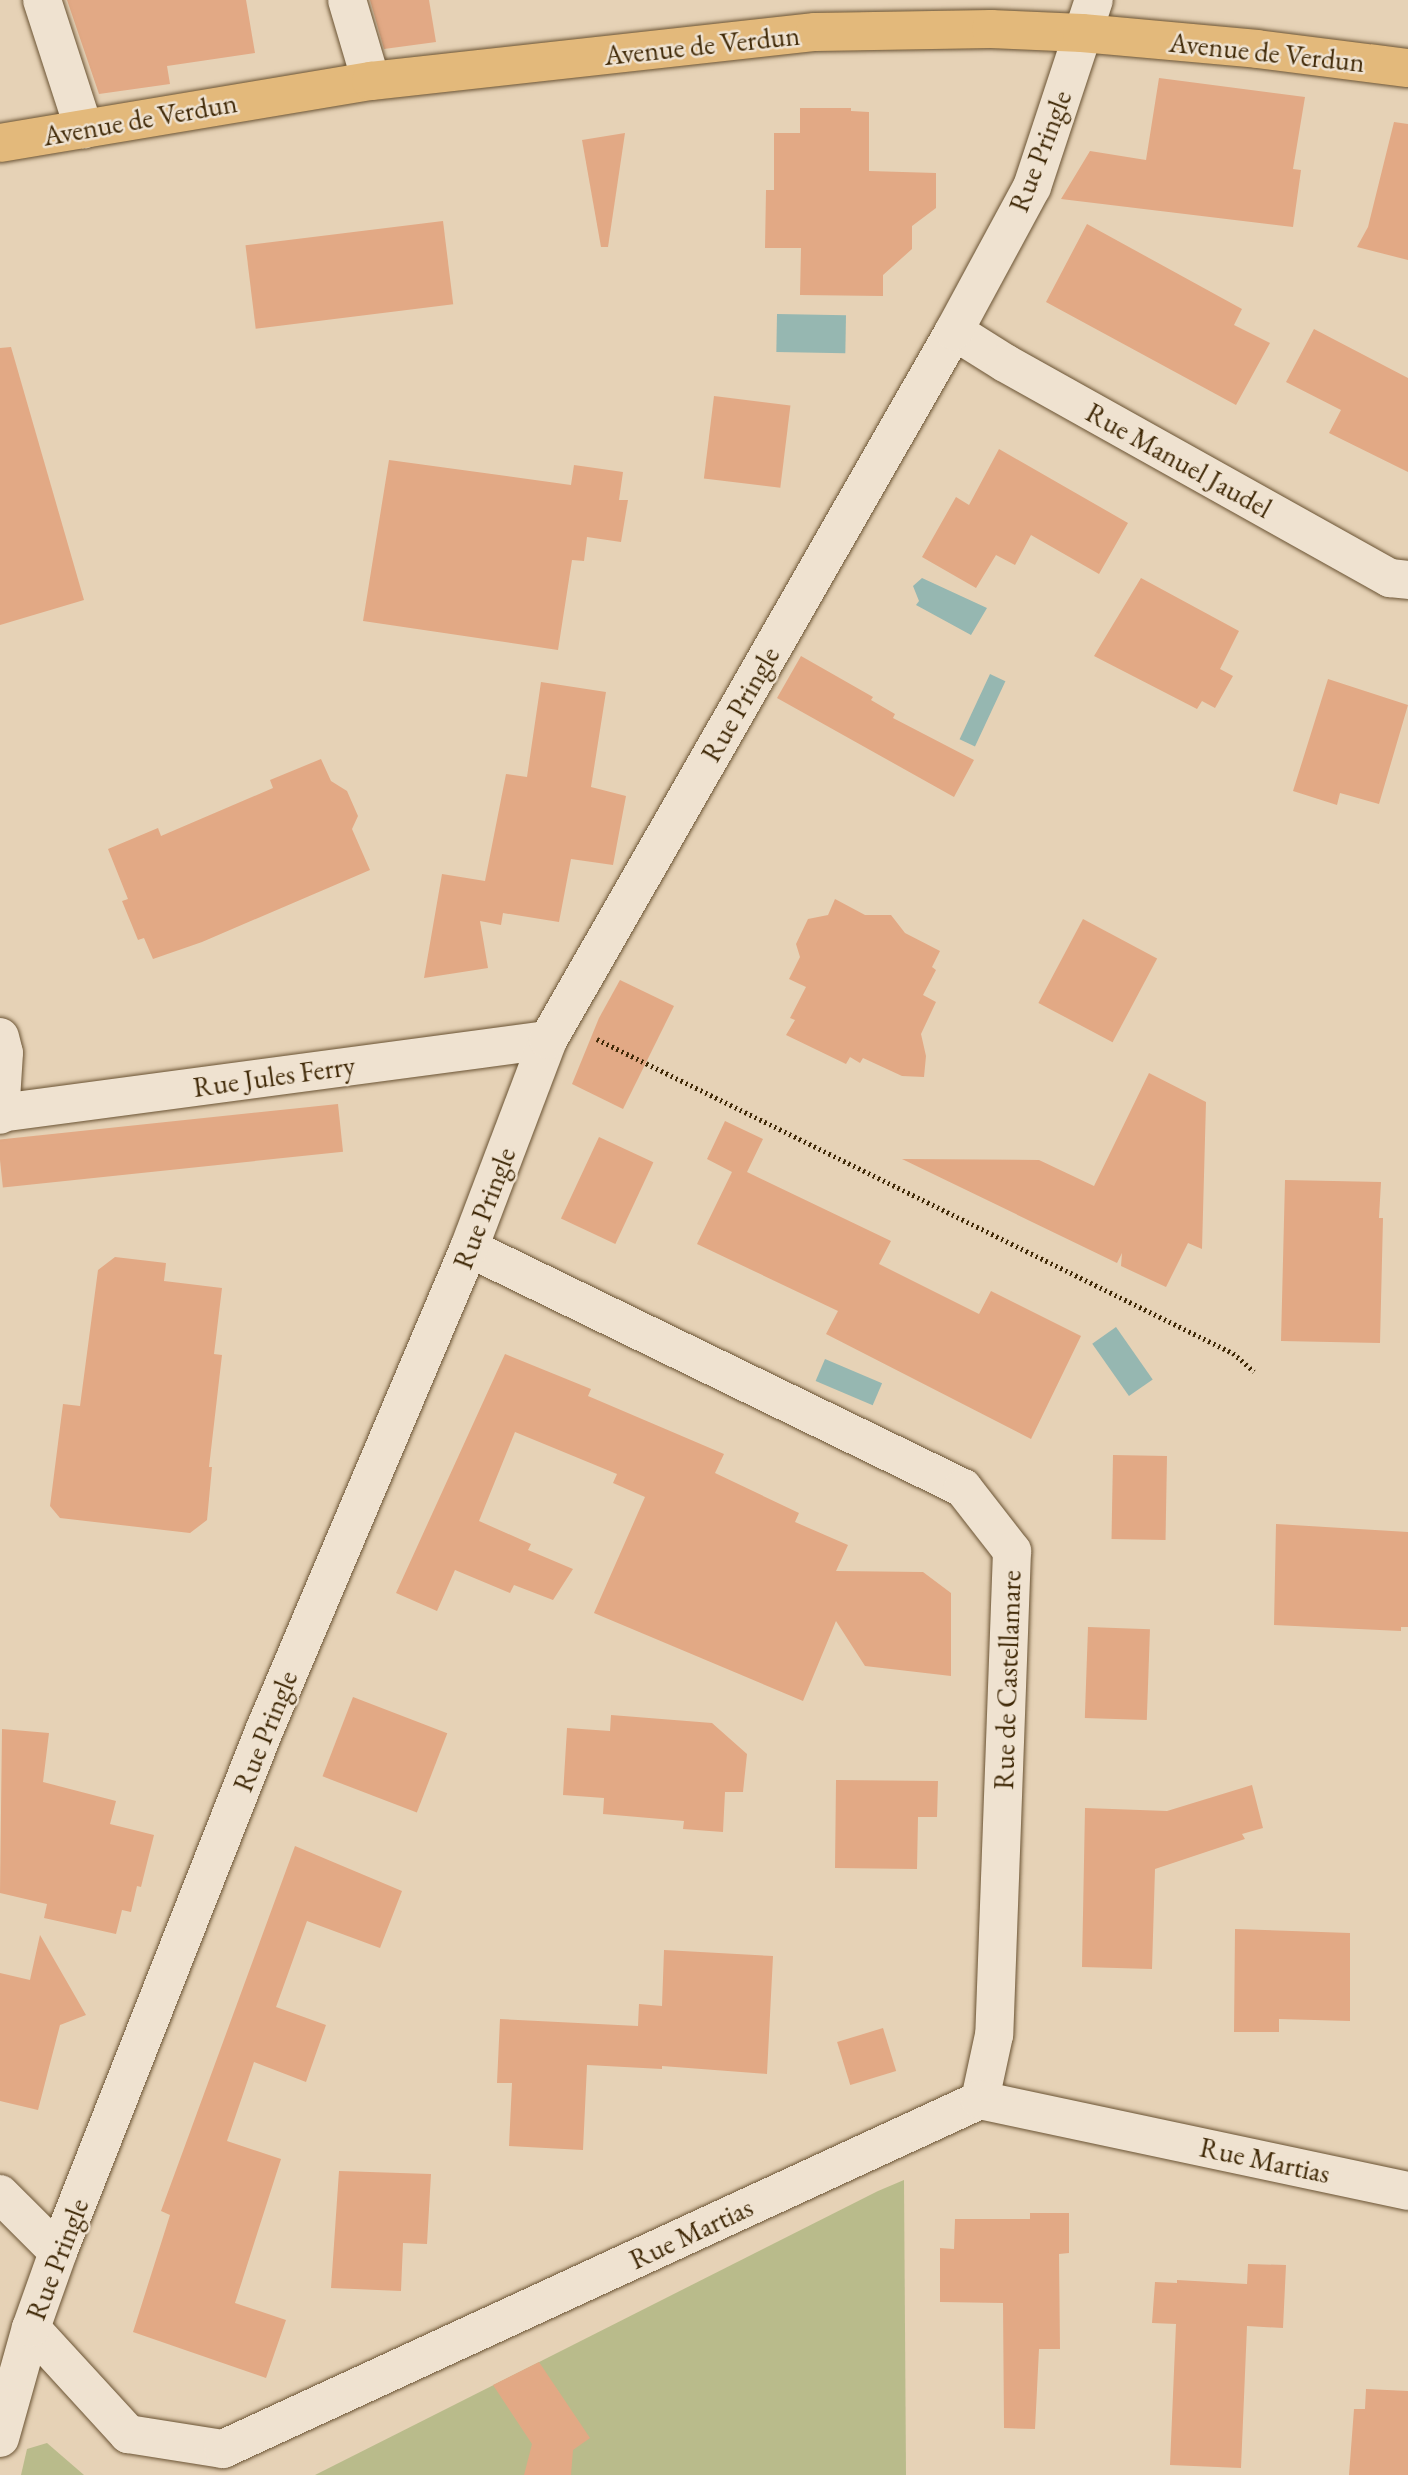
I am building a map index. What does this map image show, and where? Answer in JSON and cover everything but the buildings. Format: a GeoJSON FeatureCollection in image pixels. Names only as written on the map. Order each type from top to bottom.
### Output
{"type":"FeatureCollection","features":[{"type":"Feature","properties":{"kind":"main road","name":"Avenue de Verdun"},"geometry":{"type":"LineString","coordinates":[[0,143],[371,80],[815,32],[991,29],[1088,17],[1257,49],[1408,68]]}},
{"type":"Feature","properties":{"kind":"street"},"geometry":{"type":"LineString","coordinates":[[42,0],[84,129]]}},
{"type":"Feature","properties":{"kind":"street"},"geometry":{"type":"LineString","coordinates":[[347,0],[371,80]]}},
{"type":"Feature","properties":{"kind":"street","name":"Rue Pringle"},"geometry":{"type":"LineString","coordinates":[[0,2438],[31,2328],[58,2252],[264,1731],[469,1248],[553,1030],[954,331],[1032,187],[1088,17]]}},
{"type":"Feature","properties":{"kind":"street","name":"Rue Manuel Jaudel"},"geometry":{"type":"LineString","coordinates":[[954,331],[1005,363],[1390,578],[1408,580]]}},
{"type":"Feature","properties":{"kind":"street","name":"Rue Jules Ferry"},"geometry":{"type":"LineString","coordinates":[[0,1114],[553,1030]]}},
{"type":"Feature","properties":{"kind":"street"},"geometry":{"type":"LineString","coordinates":[[0,1037],[4,1053],[0,1114]]}},
{"type":"Feature","properties":{"kind":"street","name":"Rue de Castellamare"},"geometry":{"type":"LineString","coordinates":[[469,1248],[963,1488],[1012,1551],[994,2035],[980,2100]]}},
{"type":"Feature","properties":{"kind":"street","name":"Rue Martias"},"geometry":{"type":"LineString","coordinates":[[31,2328],[128,2434],[223,2449],[980,2100],[1408,2191]]}},
{"type":"Feature","properties":{"kind":"street"},"geometry":{"type":"LineString","coordinates":[[0,2194],[58,2252]]}},
{"type":"Feature","properties":{"kind":"path"},"geometry":{"type":"LineString","coordinates":[[553,1030],[1233,1353],[1254,1371]]}},
{"type":"Feature","properties":{"kind":"green space"},"geometry":{"type":"Polygon","coordinates":[[[904,2180],[906,2475],[315,2475],[878,2191],[904,2180]]]}},
{"type":"Feature","properties":{"kind":"green space"},"geometry":{"type":"Polygon","coordinates":[[[47,2443],[84,2475],[21,2475],[27,2449],[47,2443]]]}},
{"type":"Feature","properties":{"kind":"water"},"geometry":{"type":"Polygon","coordinates":[[[777,314],[846,315],[845,353],[776,352],[777,314]]]}},
{"type":"Feature","properties":{"kind":"water"},"geometry":{"type":"Polygon","coordinates":[[[922,578],[987,608],[971,635],[916,605],[919,601],[913,586],[922,578]]]}},
{"type":"Feature","properties":{"kind":"water"},"geometry":{"type":"Polygon","coordinates":[[[990,674],[1005,681],[975,746],[960,739],[990,674]]]}},
{"type":"Feature","properties":{"kind":"water"},"geometry":{"type":"Polygon","coordinates":[[[1116,1327],[1153,1379],[1129,1396],[1092,1344],[1116,1327]]]}},
{"type":"Feature","properties":{"kind":"water"},"geometry":{"type":"Polygon","coordinates":[[[825,1359],[882,1383],[873,1405],[816,1381],[825,1359]]]}}]}
